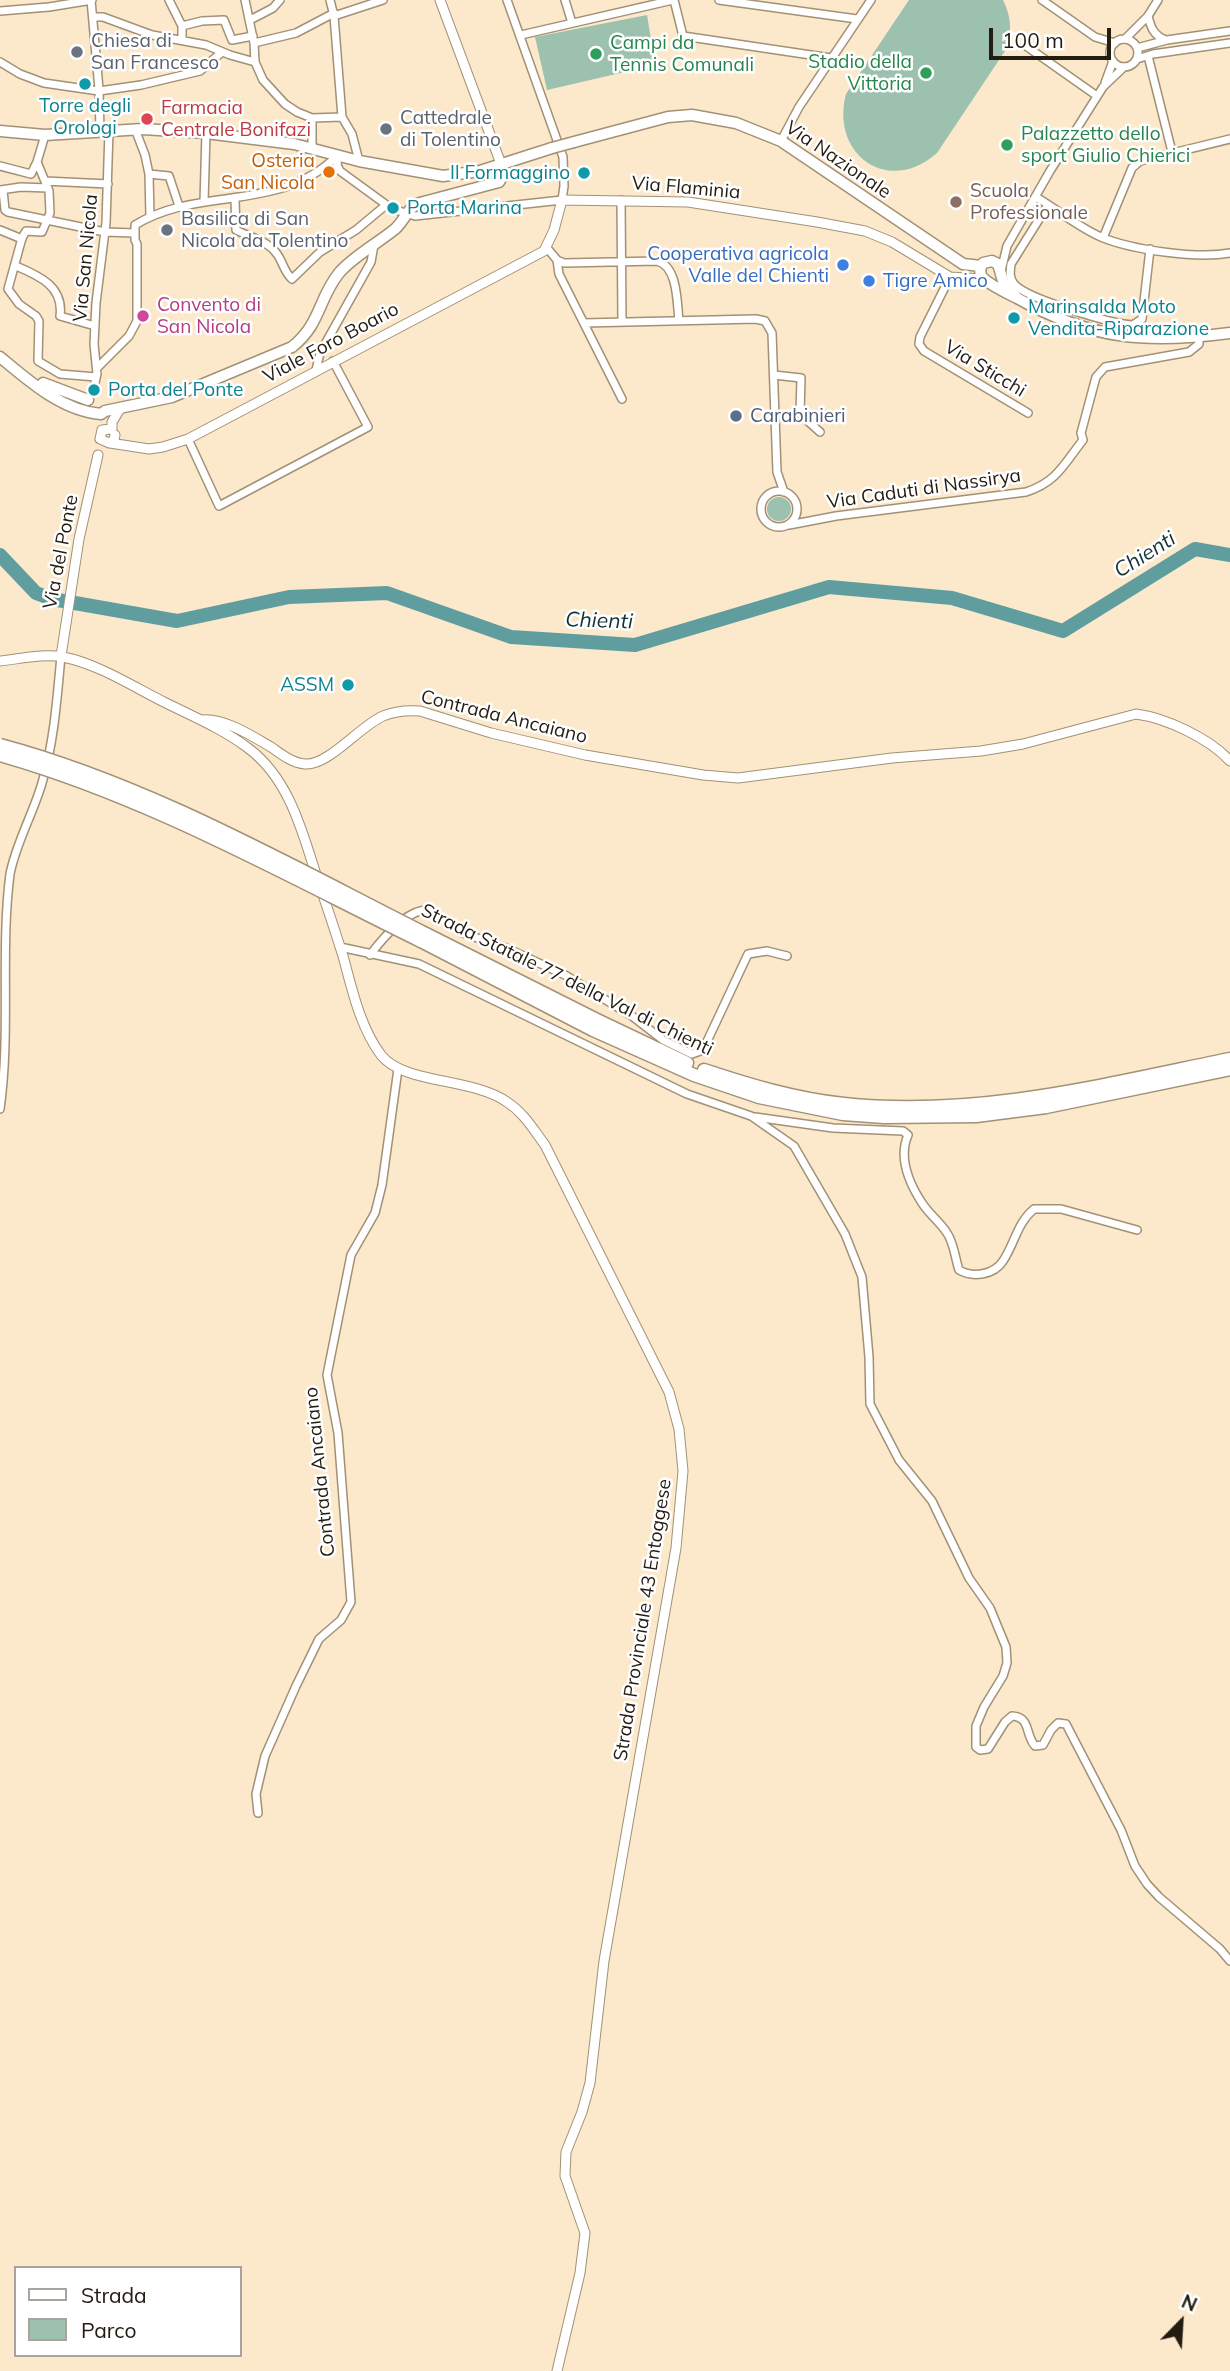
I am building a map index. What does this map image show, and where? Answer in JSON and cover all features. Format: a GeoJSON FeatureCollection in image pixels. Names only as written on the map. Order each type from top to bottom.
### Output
{"type":"FeatureCollection","features":[{"type":"Feature","properties":{"kind":"highway","name":"Strada Statale 77 della Val di Chienti"},"geometry":{"type":"LineString","coordinates":[[0,745],[94,776],[156,802],[423,937],[593,1030],[694,1074],[759,1097],[843,1114],[884,1117],[976,1116],[1046,1107],[1230,1069]]}},
{"type":"Feature","properties":{"kind":"highway","name":"Strada Statale 77 della Val di Chienti"},"geometry":{"type":"LineString","coordinates":[[0,755],[93,786],[153,810],[697,1067],[761,1088],[841,1104],[920,1108],[1000,1103],[1230,1059]]}},
{"type":"Feature","properties":{"kind":"main road","name":"Via Nazionale"},"geometry":{"type":"LineString","coordinates":[[0,131],[45,135],[139,129],[206,133],[312,148],[359,161],[443,176],[464,174],[668,117],[692,115],[736,123],[781,141],[955,259],[990,272],[1017,298],[1052,315],[1112,335],[1161,340],[1230,333]]}},
{"type":"Feature","properties":{"kind":"main road"},"geometry":{"type":"LineString","coordinates":[[0,357],[35,385],[87,413],[101,414],[172,397],[292,347],[305,337],[313,326],[339,273],[397,228],[394,210],[499,182],[503,175],[501,164]]}},
{"type":"Feature","properties":{"kind":"main road"},"geometry":{"type":"LineString","coordinates":[[12,367],[48,386],[91,395],[102,404],[105,411]]}},
{"type":"Feature","properties":{"kind":"main road"},"geometry":{"type":"LineString","coordinates":[[87,413],[83,406],[91,395]]}},
{"type":"Feature","properties":{"kind":"street"},"geometry":{"type":"LineString","coordinates":[[0,11],[92,0]]}},
{"type":"Feature","properties":{"kind":"street","name":"Via San Nicola"},"geometry":{"type":"LineString","coordinates":[[91,395],[97,368],[94,352],[95,326],[108,184],[92,0]]}},
{"type":"Feature","properties":{"kind":"street"},"geometry":{"type":"LineString","coordinates":[[169,0],[182,26],[182,40]]}},
{"type":"Feature","properties":{"kind":"street"},"geometry":{"type":"LineString","coordinates":[[245,0],[254,39],[255,62],[263,80],[292,110],[312,118],[342,117]]}},
{"type":"Feature","properties":{"kind":"street"},"geometry":{"type":"LineString","coordinates":[[250,20],[273,8],[280,0]]}},
{"type":"Feature","properties":{"kind":"street"},"geometry":{"type":"LineString","coordinates":[[330,0],[334,15],[342,117],[352,134],[359,161]]}},
{"type":"Feature","properties":{"kind":"street"},"geometry":{"type":"LineString","coordinates":[[182,26],[224,19],[232,40],[254,39],[296,33],[334,15],[383,0]]}},
{"type":"Feature","properties":{"kind":"street"},"geometry":{"type":"LineString","coordinates":[[440,0],[501,164]]}},
{"type":"Feature","properties":{"kind":"street"},"geometry":{"type":"LineString","coordinates":[[508,0],[563,157],[562,200],[547,248],[557,260],[564,263],[664,263],[674,285],[679,321]]}},
{"type":"Feature","properties":{"kind":"street"},"geometry":{"type":"LineString","coordinates":[[565,0],[572,23]]}},
{"type":"Feature","properties":{"kind":"street"},"geometry":{"type":"LineString","coordinates":[[520,35],[674,0],[684,36],[831,58]]}},
{"type":"Feature","properties":{"kind":"street"},"geometry":{"type":"LineString","coordinates":[[719,0],[853,21]]}},
{"type":"Feature","properties":{"kind":"street"},"geometry":{"type":"LineString","coordinates":[[781,141],[853,21],[871,0]]}},
{"type":"Feature","properties":{"kind":"street"},"geometry":{"type":"LineString","coordinates":[[1042,0],[1095,37],[1124,67]]}},
{"type":"Feature","properties":{"kind":"street"},"geometry":{"type":"LineString","coordinates":[[1137,59],[1136,46],[1146,19],[1158,0]]}},
{"type":"Feature","properties":{"kind":"street"},"geometry":{"type":"LineString","coordinates":[[93,17],[103,17],[152,35],[206,45],[255,62]]}},
{"type":"Feature","properties":{"kind":"street"},"geometry":{"type":"LineString","coordinates":[[1095,37],[1115,43],[1125,39],[1146,19]]}},
{"type":"Feature","properties":{"kind":"street"},"geometry":{"type":"LineString","coordinates":[[1146,19],[1153,32],[1159,38],[1167,40]]}},
{"type":"Feature","properties":{"kind":"street"},"geometry":{"type":"LineString","coordinates":[[1125,39],[1136,46],[1230,31]]}},
{"type":"Feature","properties":{"kind":"street"},"geometry":{"type":"LineString","coordinates":[[1103,87],[1115,43]]}},
{"type":"Feature","properties":{"kind":"street"},"geometry":{"type":"LineString","coordinates":[[950,277],[990,272],[1097,96],[1124,67],[1148,56],[1230,44]]}},
{"type":"Feature","properties":{"kind":"street"},"geometry":{"type":"LineString","coordinates":[[1026,46],[1097,96]]}},
{"type":"Feature","properties":{"kind":"street"},"geometry":{"type":"LineString","coordinates":[[0,62],[33,79],[74,88],[99,90],[141,85],[200,71],[222,51]]}},
{"type":"Feature","properties":{"kind":"street"},"geometry":{"type":"LineString","coordinates":[[1148,56],[1172,152]]}},
{"type":"Feature","properties":{"kind":"street"},"geometry":{"type":"LineString","coordinates":[[312,118],[312,148]]}},
{"type":"Feature","properties":{"kind":"street"},"geometry":{"type":"LineString","coordinates":[[139,129],[149,174],[150,217]]}},
{"type":"Feature","properties":{"kind":"street"},"geometry":{"type":"LineString","coordinates":[[204,202],[206,133]]}},
{"type":"Feature","properties":{"kind":"street"},"geometry":{"type":"LineString","coordinates":[[0,166],[31,174],[45,135]]}},
{"type":"Feature","properties":{"kind":"street"},"geometry":{"type":"LineString","coordinates":[[1103,238],[1132,168],[1140,161],[1230,139]]}},
{"type":"Feature","properties":{"kind":"street"},"geometry":{"type":"LineString","coordinates":[[235,200],[236,230],[264,242],[278,254],[287,275],[292,279],[320,252],[394,210],[340,171],[337,166],[338,155]]}},
{"type":"Feature","properties":{"kind":"street"},"geometry":{"type":"LineString","coordinates":[[97,368],[129,336],[137,321],[135,225],[179,206],[235,200],[288,188],[328,165],[338,155]]}},
{"type":"Feature","properties":{"kind":"street"},"geometry":{"type":"LineString","coordinates":[[37,162],[47,185],[50,213],[42,232],[26,231],[8,289],[19,304],[39,321],[38,361],[60,374],[96,377]]}},
{"type":"Feature","properties":{"kind":"street"},"geometry":{"type":"LineString","coordinates":[[21,187],[23,172]]}},
{"type":"Feature","properties":{"kind":"street"},"geometry":{"type":"LineString","coordinates":[[149,174],[169,176],[179,206]]}},
{"type":"Feature","properties":{"kind":"street"},"geometry":{"type":"LineString","coordinates":[[108,184],[47,185],[1,190],[5,210],[8,212],[105,232],[135,233]]}},
{"type":"Feature","properties":{"kind":"street"},"geometry":{"type":"LineString","coordinates":[[1037,197],[1103,238],[1150,249],[1213,255],[1230,253]]}},
{"type":"Feature","properties":{"kind":"street","name":"Via Flaminia"},"geometry":{"type":"LineString","coordinates":[[394,210],[562,200],[621,200],[722,206],[864,231],[892,242],[950,277]]}},
{"type":"Feature","properties":{"kind":"street"},"geometry":{"type":"LineString","coordinates":[[621,200],[622,322]]}},
{"type":"Feature","properties":{"kind":"street"},"geometry":{"type":"LineString","coordinates":[[1048,205],[1011,264],[1009,273],[1012,283],[1021,290],[1081,314],[1133,325],[1142,319],[1150,249]]}},
{"type":"Feature","properties":{"kind":"street"},"geometry":{"type":"LineString","coordinates":[[0,230],[22,239]]}},
{"type":"Feature","properties":{"kind":"street"},"geometry":{"type":"LineString","coordinates":[[316,370],[320,354],[371,261],[374,245]]}},
{"type":"Feature","properties":{"kind":"street"},"geometry":{"type":"LineString","coordinates":[[990,272],[1007,246]]}},
{"type":"Feature","properties":{"kind":"street","name":"Viale Foro Boario"},"geometry":{"type":"LineString","coordinates":[[108,436],[135,448],[156,449],[188,439],[547,248]]}},
{"type":"Feature","properties":{"kind":"street"},"geometry":{"type":"LineString","coordinates":[[557,260],[559,274],[622,399]]}},
{"type":"Feature","properties":{"kind":"street"},"geometry":{"type":"LineString","coordinates":[[16,266],[57,291],[62,302],[60,316],[95,326]]}},
{"type":"Feature","properties":{"kind":"street","name":"Via Sticchi"},"geometry":{"type":"LineString","coordinates":[[950,277],[919,344],[924,351],[1028,413]]}},
{"type":"Feature","properties":{"kind":"street"},"geometry":{"type":"LineString","coordinates":[[584,323],[765,321],[772,333],[777,472],[785,492],[793,499],[797,509],[793,520],[783,527],[772,526],[764,519],[761,508],[777,472]]}},
{"type":"Feature","properties":{"kind":"street","name":"Via Caduti di Nassirya"},"geometry":{"type":"LineString","coordinates":[[789,525],[1026,492],[1040,487],[1052,480],[1083,440],[1081,433],[1099,371],[1105,366],[1189,352],[1199,344],[1199,337]]}},
{"type":"Feature","properties":{"kind":"street"},"geometry":{"type":"LineString","coordinates":[[188,439],[219,506],[355,434],[368,427],[333,362]]}},
{"type":"Feature","properties":{"kind":"street"},"geometry":{"type":"LineString","coordinates":[[774,374],[800,378],[800,414],[820,432]]}},
{"type":"Feature","properties":{"kind":"street","name":"Via del Ponte"},"geometry":{"type":"LineString","coordinates":[[61,656],[79,539],[98,455],[120,409]]}},
{"type":"Feature","properties":{"kind":"street","name":"Via del Ponte"},"geometry":{"type":"LineString","coordinates":[[105,411],[108,436]]}},
{"type":"Feature","properties":{"kind":"street"},"geometry":{"type":"LineString","coordinates":[[87,413],[108,436]]}},
{"type":"Feature","properties":{"kind":"street"},"geometry":{"type":"LineString","coordinates":[[769,494],[785,492]]}},
{"type":"Feature","properties":{"kind":"street","name":"Via Caduti di Nassirya"},"geometry":{"type":"LineString","coordinates":[[797,509],[803,516],[813,520]]}},
{"type":"Feature","properties":{"kind":"street"},"geometry":{"type":"LineString","coordinates":[[0,661],[61,656],[50,751],[10,873],[2,939],[5,1075],[0,1109]]}},
{"type":"Feature","properties":{"kind":"street","name":"Contrada Ancaiano"},"geometry":{"type":"LineString","coordinates":[[61,656],[127,683],[199,720],[210,719],[231,727],[289,759],[306,764],[324,758],[383,716],[409,710],[585,755],[721,778],[759,777],[892,758],[981,751],[1023,744],[1136,713],[1171,723],[1213,747],[1230,761]]}},
{"type":"Feature","properties":{"kind":"street"},"geometry":{"type":"LineString","coordinates":[[199,720],[247,747],[265,764],[282,787],[296,817],[358,1008],[370,1037],[387,1062],[398,1069]]}},
{"type":"Feature","properties":{"kind":"street"},"geometry":{"type":"LineString","coordinates":[[370,955],[380,941],[413,912],[429,910],[463,933],[506,948],[565,975],[632,1016],[663,1040],[692,1054],[703,1050],[748,954],[758,950],[787,956]]}},
{"type":"Feature","properties":{"kind":"street"},"geometry":{"type":"LineString","coordinates":[[340,947],[419,964],[687,1094],[751,1116],[833,1128],[903,1131],[908,1135],[903,1159],[909,1175],[922,1203],[946,1231],[959,1270],[966,1274],[981,1274],[997,1268],[1003,1262],[1021,1223],[1034,1209],[1060,1209],[1138,1230]]}},
{"type":"Feature","properties":{"kind":"street","name":"Contrada Ancaiano"},"geometry":{"type":"LineString","coordinates":[[258,1813],[256,1794],[265,1756],[319,1639],[341,1620],[351,1602],[338,1433],[327,1375],[351,1255],[375,1213],[382,1185],[398,1069]]}},
{"type":"Feature","properties":{"kind":"street","name":"Strada Provinciale 43 Entoggese"},"geometry":{"type":"LineString","coordinates":[[398,1069],[475,1087],[505,1100],[526,1117],[545,1145],[669,1392],[680,1429],[683,1471],[676,1548],[604,1961],[590,2083],[566,2152],[565,2176],[585,2233],[580,2273],[557,2371]]}},
{"type":"Feature","properties":{"kind":"street"},"geometry":{"type":"LineString","coordinates":[[751,1116],[794,1146],[845,1234],[862,1277],[870,1405],[900,1460],[932,1502],[969,1578],[990,1608],[1006,1647],[1007,1663],[1003,1676],[976,1726],[976,1746],[984,1751],[988,1749],[1005,1722],[1012,1716],[1023,1719],[1035,1746],[1043,1745],[1054,1726],[1062,1722],[1066,1724],[1121,1830],[1135,1866],[1147,1884],[1230,1961]]}},
{"type":"Feature","properties":{"kind":"green space","name":"Stadio della Vittoria"},"geometry":{"type":"Polygon","coordinates":[[[909,0],[1003,0],[1010,25],[1009,37],[1005,51],[937,153],[919,165],[900,170],[883,169],[868,162],[855,151],[847,135],[843,116],[846,94],[909,0]]]}},
{"type":"Feature","properties":{"kind":"green space","name":"Campi da Tennis Comunali"},"geometry":{"type":"Polygon","coordinates":[[[647,15],[656,70],[625,72],[547,90],[535,37],[647,15]]]}},
{"type":"Feature","properties":{"kind":"green space"},"geometry":{"type":"Polygon","coordinates":[[[779,497],[787,501],[791,509],[787,517],[779,521],[771,517],[767,509],[771,501],[779,497]]]}},
{"type":"Feature","properties":{"kind":"waterway","name":"Chienti"},"geometry":{"type":"LineString","coordinates":[[0,555],[36,593],[52,599],[177,621],[289,597],[387,593],[511,637],[635,645],[829,587],[952,598],[1063,631],[1195,549],[1230,555]]}},
{"type":"Feature","properties":{"kind":"place","name":"Chiesa di San Francesco"},"geometry":{"type":"Point","coordinates":[77,52]}},
{"type":"Feature","properties":{"kind":"place","name":"Campi da Tennis Comunali"},"geometry":{"type":"Point","coordinates":[596,54]}},
{"type":"Feature","properties":{"kind":"place","name":"Stadio della Vittoria"},"geometry":{"type":"Point","coordinates":[926,73]}},
{"type":"Feature","properties":{"kind":"place","name":"Torre degli Orologi"},"geometry":{"type":"Point","coordinates":[85,84]}},
{"type":"Feature","properties":{"kind":"place","name":"Farmacia Centrale Bonifazi"},"geometry":{"type":"Point","coordinates":[147,119]}},
{"type":"Feature","properties":{"kind":"place","name":"Cattedrale di Tolentino"},"geometry":{"type":"Point","coordinates":[386,129]}},
{"type":"Feature","properties":{"kind":"place","name":"Palazzetto dello sport Giulio Chierici"},"geometry":{"type":"Point","coordinates":[1007,145]}},
{"type":"Feature","properties":{"kind":"place","name":"Osteria San Nicola"},"geometry":{"type":"Point","coordinates":[329,172]}},
{"type":"Feature","properties":{"kind":"place","name":"Il Formaggino"},"geometry":{"type":"Point","coordinates":[584,173]}},
{"type":"Feature","properties":{"kind":"place","name":"Scuola Professionale"},"geometry":{"type":"Point","coordinates":[956,202]}},
{"type":"Feature","properties":{"kind":"place","name":"Porta Marina"},"geometry":{"type":"Point","coordinates":[393,208]}},
{"type":"Feature","properties":{"kind":"place","name":"Basilica di San Nicola da Tolentino"},"geometry":{"type":"Point","coordinates":[167,230]}},
{"type":"Feature","properties":{"kind":"place","name":"Cooperativa agricola Valle del Chienti"},"geometry":{"type":"Point","coordinates":[843,265]}},
{"type":"Feature","properties":{"kind":"place","name":"Tigre Amico"},"geometry":{"type":"Point","coordinates":[869,281]}},
{"type":"Feature","properties":{"kind":"place","name":"Convento di San Nicola"},"geometry":{"type":"Point","coordinates":[143,316]}},
{"type":"Feature","properties":{"kind":"place","name":"Marinsalda Moto Vendita-Riparazione"},"geometry":{"type":"Point","coordinates":[1014,318]}},
{"type":"Feature","properties":{"kind":"place","name":"Porta del Ponte"},"geometry":{"type":"Point","coordinates":[94,390]}},
{"type":"Feature","properties":{"kind":"place","name":"Carabinieri"},"geometry":{"type":"Point","coordinates":[736,416]}},
{"type":"Feature","properties":{"kind":"place","name":"ASSM"},"geometry":{"type":"Point","coordinates":[348,685]}}]}
